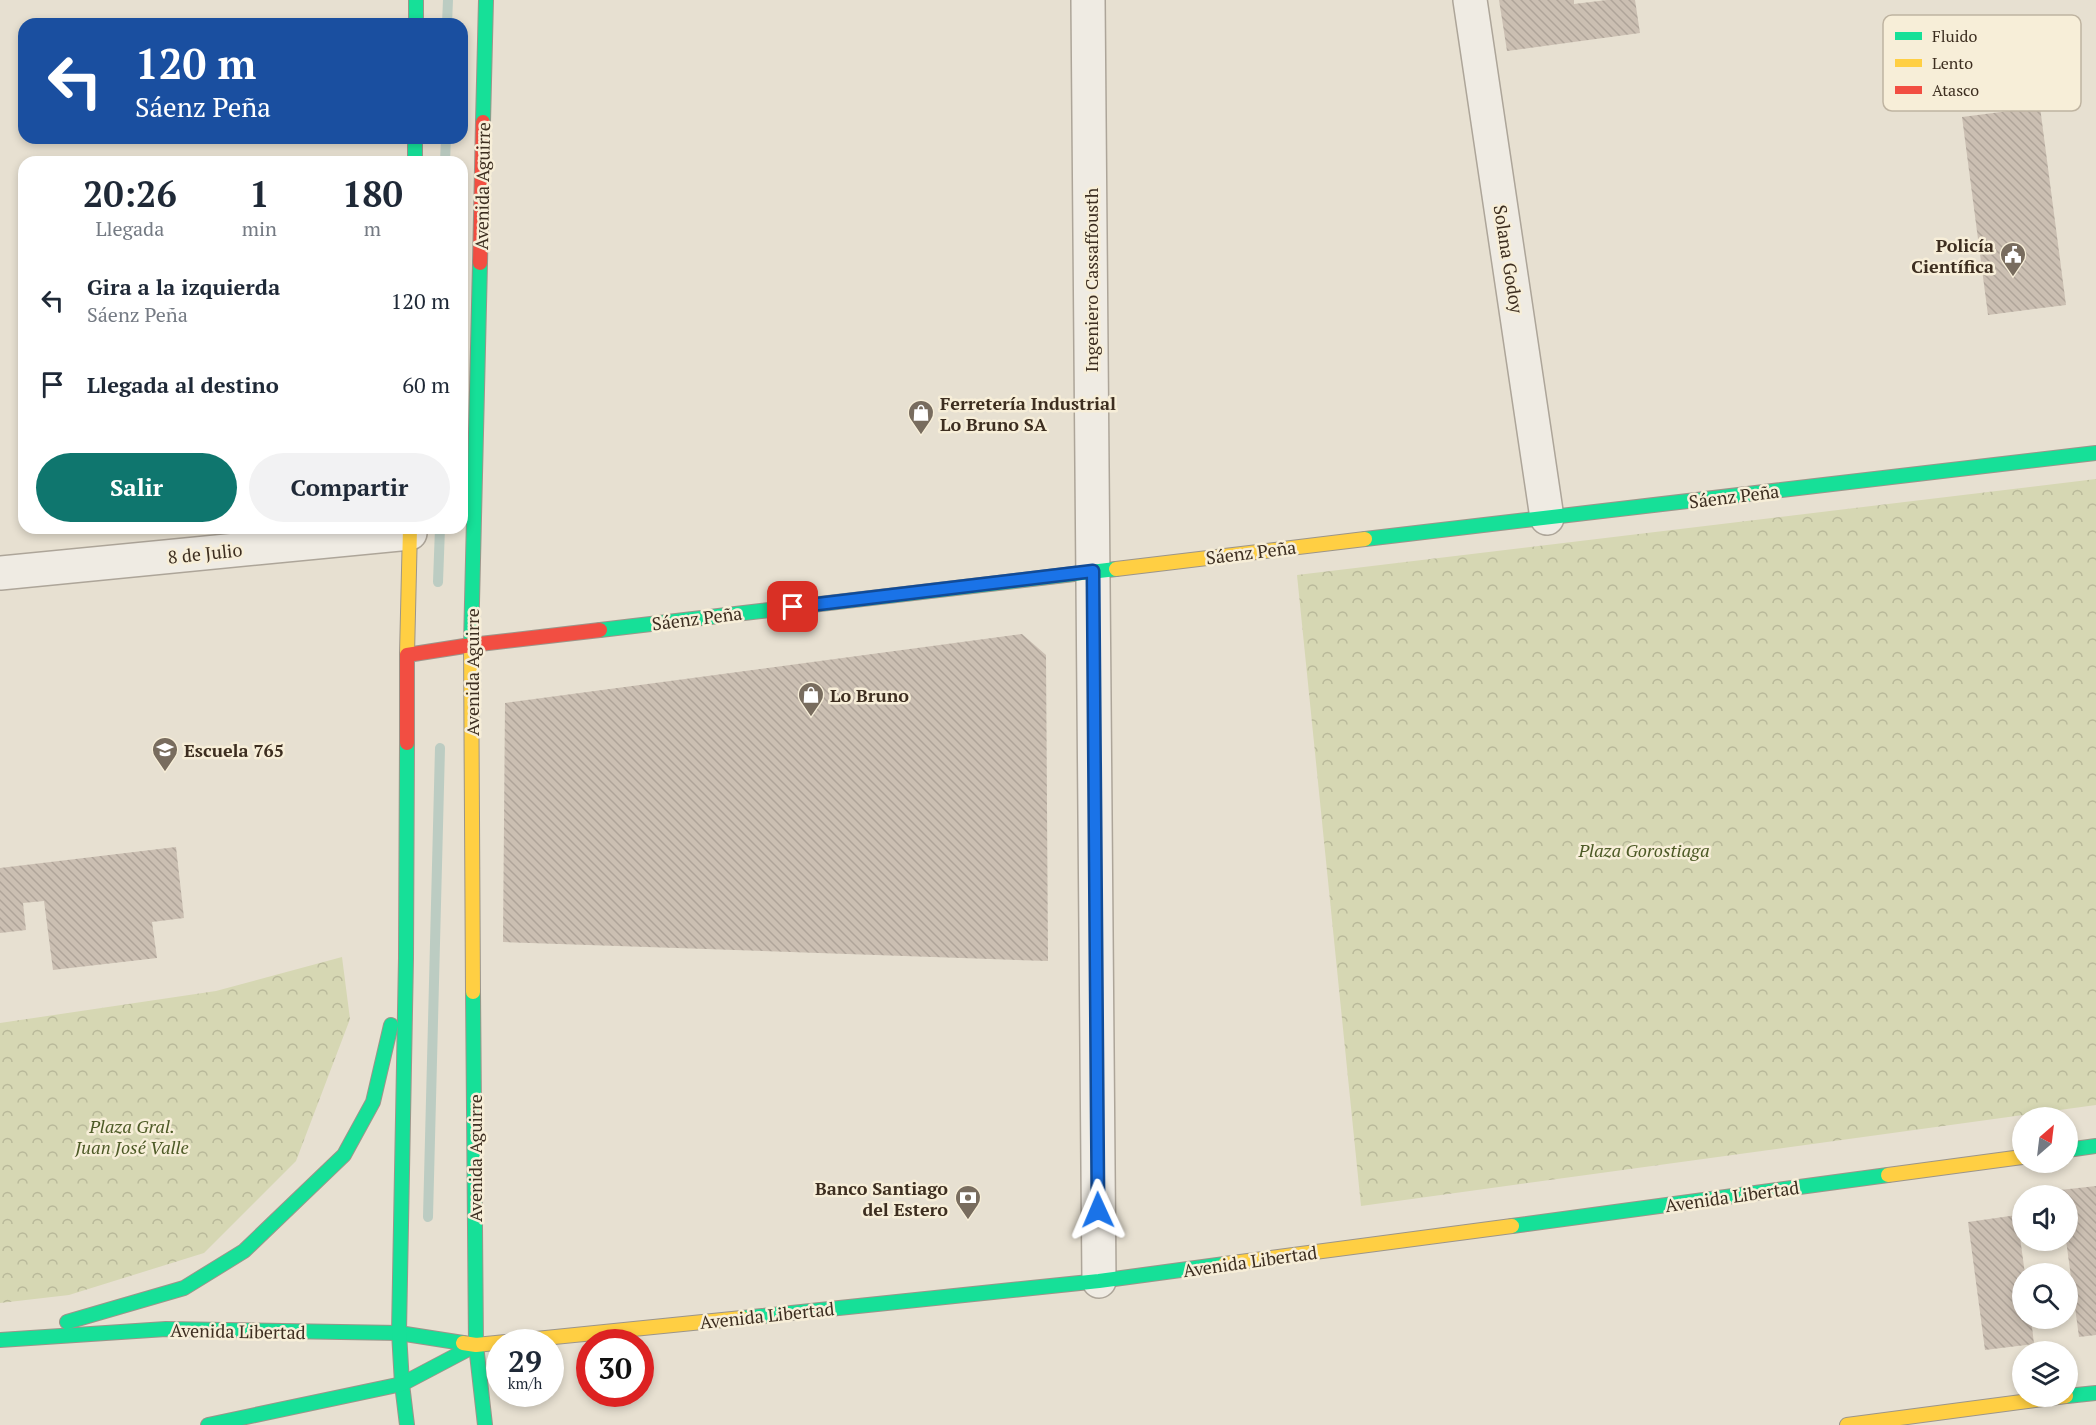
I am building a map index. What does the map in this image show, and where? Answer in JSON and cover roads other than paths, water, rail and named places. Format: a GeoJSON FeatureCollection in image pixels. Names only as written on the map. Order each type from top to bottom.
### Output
{"type":"FeatureCollection","features":[{"type":"Feature","properties":{"kind":"main road"},"geometry":{"type":"LineString","coordinates":[[416,0],[416,18]]}},
{"type":"Feature","properties":{"kind":"main road","name":"Avenida Aguirre"},"geometry":{"type":"LineString","coordinates":[[485,1425],[476,1345],[471,645],[486,0]]}},
{"type":"Feature","properties":{"kind":"main road","name":"Sáenz Peña"},"geometry":{"type":"LineString","coordinates":[[407,654],[2096,453]]}},
{"type":"Feature","properties":{"kind":"main road"},"geometry":{"type":"LineString","coordinates":[[407,1425],[399,1333],[406,958],[410,534]]}},
{"type":"Feature","properties":{"kind":"main road"},"geometry":{"type":"LineString","coordinates":[[3,1340],[183,1288],[244,1251],[284,1214],[344,1155],[373,1102],[406,958]]}},
{"type":"Feature","properties":{"kind":"main road"},"geometry":{"type":"LineString","coordinates":[[2078,1148],[2096,1146]]}},
{"type":"Feature","properties":{"kind":"main road","name":"Avenida Libertad"},"geometry":{"type":"LineString","coordinates":[[3,1340],[166,1329],[399,1333],[476,1345],[1099,1281],[2012,1158]]}},
{"type":"Feature","properties":{"kind":"main road","name":"Avenida Libertad"},"geometry":{"type":"LineString","coordinates":[[208,1425],[402,1384],[476,1345]]}},
{"type":"Feature","properties":{"kind":"main road"},"geometry":{"type":"LineString","coordinates":[[2078,1395],[2096,1393]]}},
{"type":"Feature","properties":{"kind":"main road"},"geometry":{"type":"LineString","coordinates":[[1847,1425],[2012,1404]]}},
{"type":"Feature","properties":{"kind":"main road"},"geometry":{"type":"LineString","coordinates":[[1935,1425],[2017,1407]]}},
{"type":"Feature","properties":{"kind":"street","name":"Ingeniero Cassaffousth"},"geometry":{"type":"LineString","coordinates":[[1088,0],[1099,1281]]}},
{"type":"Feature","properties":{"kind":"street","name":"Solana Godoy"},"geometry":{"type":"LineString","coordinates":[[1470,0],[1547,518]]}},
{"type":"Feature","properties":{"kind":"street","name":"8 de Julio"},"geometry":{"type":"LineString","coordinates":[[0,573],[372,534]]}},
{"type":"Feature","properties":{"kind":"waterway"},"geometry":{"type":"LineString","coordinates":[[447,18],[448,0]]}},
{"type":"Feature","properties":{"kind":"waterway"},"geometry":{"type":"LineString","coordinates":[[445,156],[446,144]]}},
{"type":"Feature","properties":{"kind":"waterway"},"geometry":{"type":"LineString","coordinates":[[438,582],[440,534]]}},
{"type":"Feature","properties":{"kind":"waterway"},"geometry":{"type":"LineString","coordinates":[[428,1217],[440,748]]}},
{"type":"Feature","properties":{"kind":"place","name":"Policía Científica"},"geometry":{"type":"Point","coordinates":[2013,278]}},
{"type":"Feature","properties":{"kind":"place","name":"Ferretería Industrial Lo Bruno SA"},"geometry":{"type":"Point","coordinates":[921,436]}},
{"type":"Feature","properties":{"kind":"place","name":"Lo Bruno"},"geometry":{"type":"Point","coordinates":[811,718]}},
{"type":"Feature","properties":{"kind":"place","name":"Escuela 765"},"geometry":{"type":"Point","coordinates":[165,773]}},
{"type":"Feature","properties":{"kind":"place","name":"Banco Santiago del Estero"},"geometry":{"type":"Point","coordinates":[968,1221]}},
{"type":"Feature","properties":{"kind":"park label","name":"Plaza Gorostiaga"},"geometry":{"type":"Point","coordinates":[1644,850]}},
{"type":"Feature","properties":{"kind":"park label","name":"Plaza Gral. Juan José Valle"},"geometry":{"type":"Point","coordinates":[132,1136]}}]}
